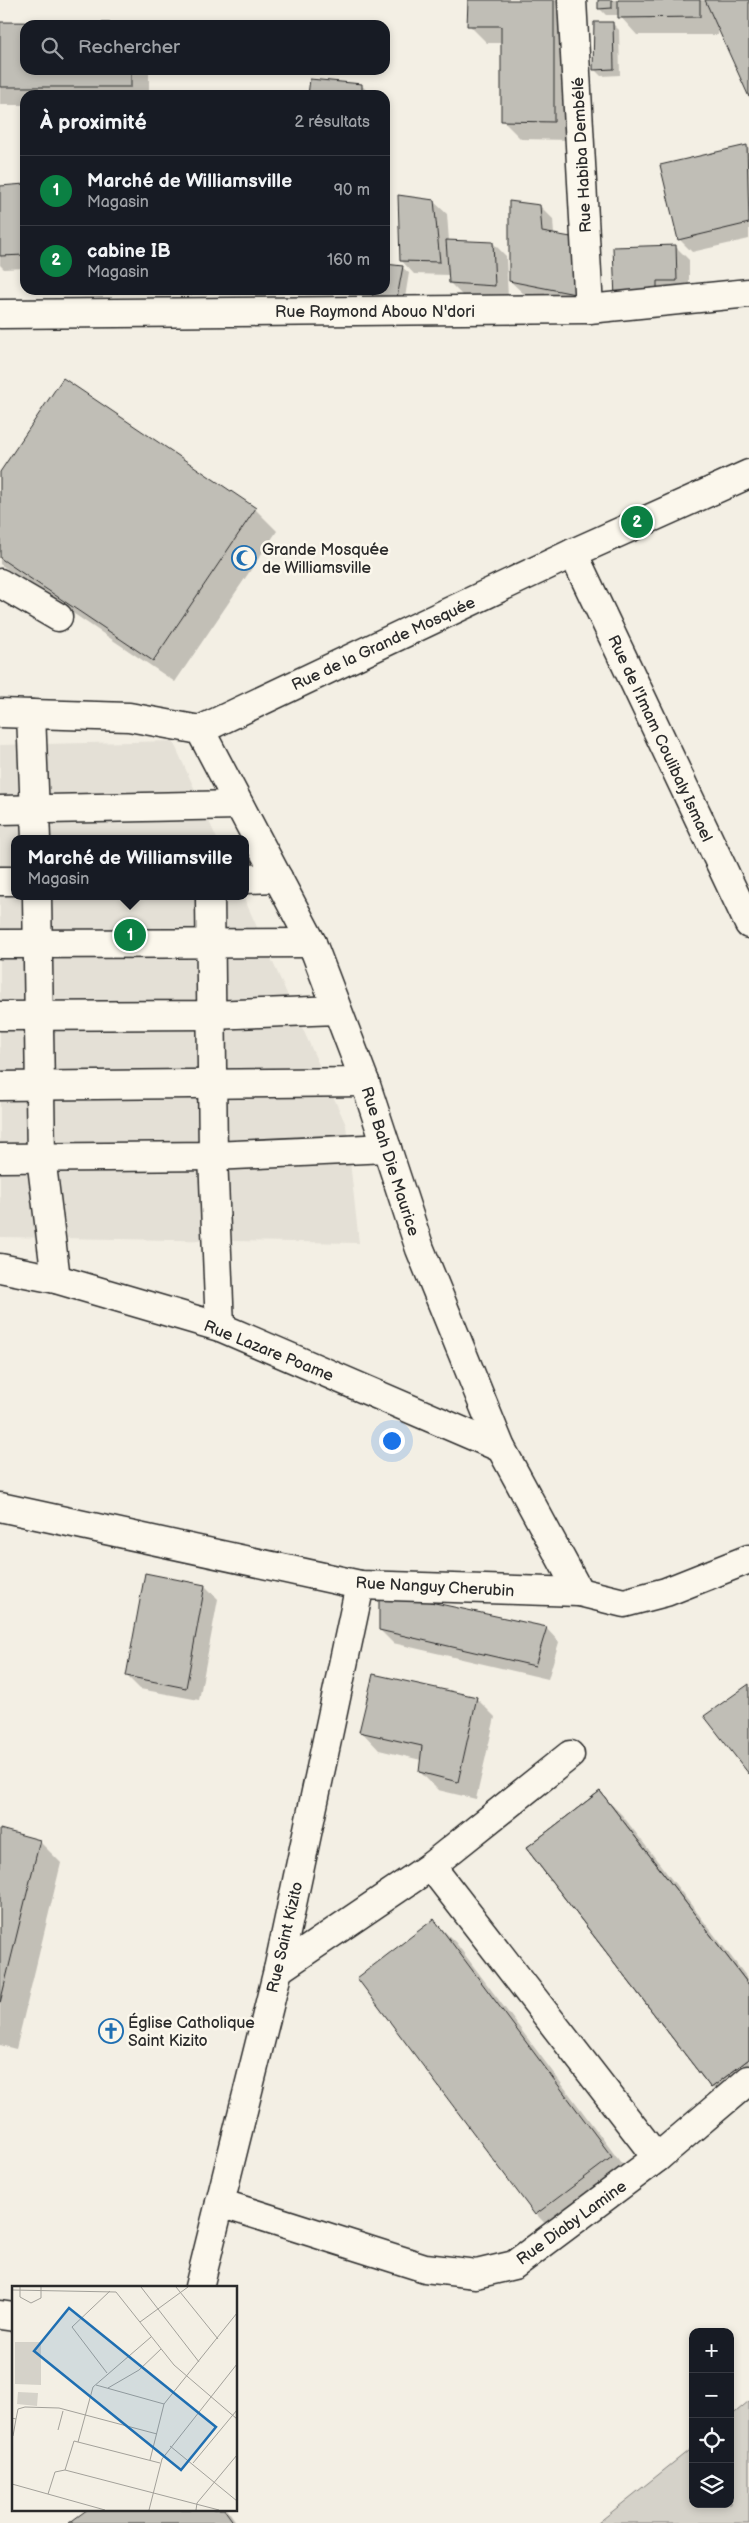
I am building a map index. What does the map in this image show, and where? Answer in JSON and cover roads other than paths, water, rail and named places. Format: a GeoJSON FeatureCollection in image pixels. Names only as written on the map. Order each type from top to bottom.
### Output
{"type":"FeatureCollection","features":[{"type":"Feature","properties":{"kind":"street","name":"Rue Habiba Dembélé"},"geometry":{"type":"LineString","coordinates":[[572,0],[589,309]]}},
{"type":"Feature","properties":{"kind":"street","name":"Rue Raymond Abouo N'dori"},"geometry":{"type":"LineString","coordinates":[[0,314],[589,309],[749,293]]}},
{"type":"Feature","properties":{"kind":"street","name":"Rue de la Grande Mosquée"},"geometry":{"type":"LineString","coordinates":[[200,730],[573,553],[749,474]]}},
{"type":"Feature","properties":{"kind":"street","name":"Rue de l'Imam Coulibaly Ismael"},"geometry":{"type":"LineString","coordinates":[[573,553],[749,924]]}},
{"type":"Feature","properties":{"kind":"street"},"geometry":{"type":"LineString","coordinates":[[0,583],[58,617]]}},
{"type":"Feature","properties":{"kind":"street"},"geometry":{"type":"LineString","coordinates":[[0,713],[129,717],[200,730]]}},
{"type":"Feature","properties":{"kind":"street"},"geometry":{"type":"LineString","coordinates":[[31,714],[36,835]]}},
{"type":"Feature","properties":{"kind":"street","name":"Rue Bah Die Maurice"},"geometry":{"type":"LineString","coordinates":[[200,730],[312,943],[365,1082],[420,1249],[501,1448],[579,1592]]}},
{"type":"Feature","properties":{"kind":"street"},"geometry":{"type":"LineString","coordinates":[[0,810],[239,805]]}},
{"type":"Feature","properties":{"kind":"street"},"geometry":{"type":"LineString","coordinates":[[249,879],[278,878]]}},
{"type":"Feature","properties":{"kind":"street"},"geometry":{"type":"LineString","coordinates":[[37,900],[40,1158],[56,1279]]}},
{"type":"Feature","properties":{"kind":"street"},"geometry":{"type":"LineString","coordinates":[[210,900],[213,1156],[220,1327]]}},
{"type":"Feature","properties":{"kind":"street"},"geometry":{"type":"LineString","coordinates":[[0,944],[312,943]]}},
{"type":"Feature","properties":{"kind":"street"},"geometry":{"type":"LineString","coordinates":[[0,1016],[211,1015],[338,1010]]}},
{"type":"Feature","properties":{"kind":"street"},"geometry":{"type":"LineString","coordinates":[[0,1086],[365,1082]]}},
{"type":"Feature","properties":{"kind":"street"},"geometry":{"type":"LineString","coordinates":[[0,1158],[213,1156],[387,1148]]}},
{"type":"Feature","properties":{"kind":"street","name":"Rue Lazare Poame"},"geometry":{"type":"LineString","coordinates":[[0,1268],[56,1279],[220,1327],[501,1448]]}},
{"type":"Feature","properties":{"kind":"street","name":"Rue Nanguy Cherubin"},"geometry":{"type":"LineString","coordinates":[[0,1506],[360,1585],[579,1592],[624,1603],[666,1592],[748,1561]]}},
{"type":"Feature","properties":{"kind":"street","name":"Rue Saint Kizito"},"geometry":{"type":"LineString","coordinates":[[199,2286],[278,1970],[360,1585]]}},
{"type":"Feature","properties":{"kind":"street"},"geometry":{"type":"LineString","coordinates":[[278,1970],[430,1866],[570,1755]]}},
{"type":"Feature","properties":{"kind":"street"},"geometry":{"type":"LineString","coordinates":[[430,1866],[657,2158]]}},
{"type":"Feature","properties":{"kind":"street","name":"Rue Diaby Lamine"},"geometry":{"type":"LineString","coordinates":[[220,2203],[425,2268],[476,2274],[514,2265],[657,2158],[749,2080]]}},
{"type":"Feature","properties":{"kind":"place","name":"cabine IB"},"geometry":{"type":"Point","coordinates":[637,522]}},
{"type":"Feature","properties":{"kind":"place","name":"Grande Mosquée de Williamsville"},"geometry":{"type":"Point","coordinates":[244,558]}},
{"type":"Feature","properties":{"kind":"place","name":"Marché de Williamsville"},"geometry":{"type":"Point","coordinates":[130,935]}},
{"type":"Feature","properties":{"kind":"place","name":"Église Catholique Saint Kizito"},"geometry":{"type":"Point","coordinates":[111,2031]}}]}
